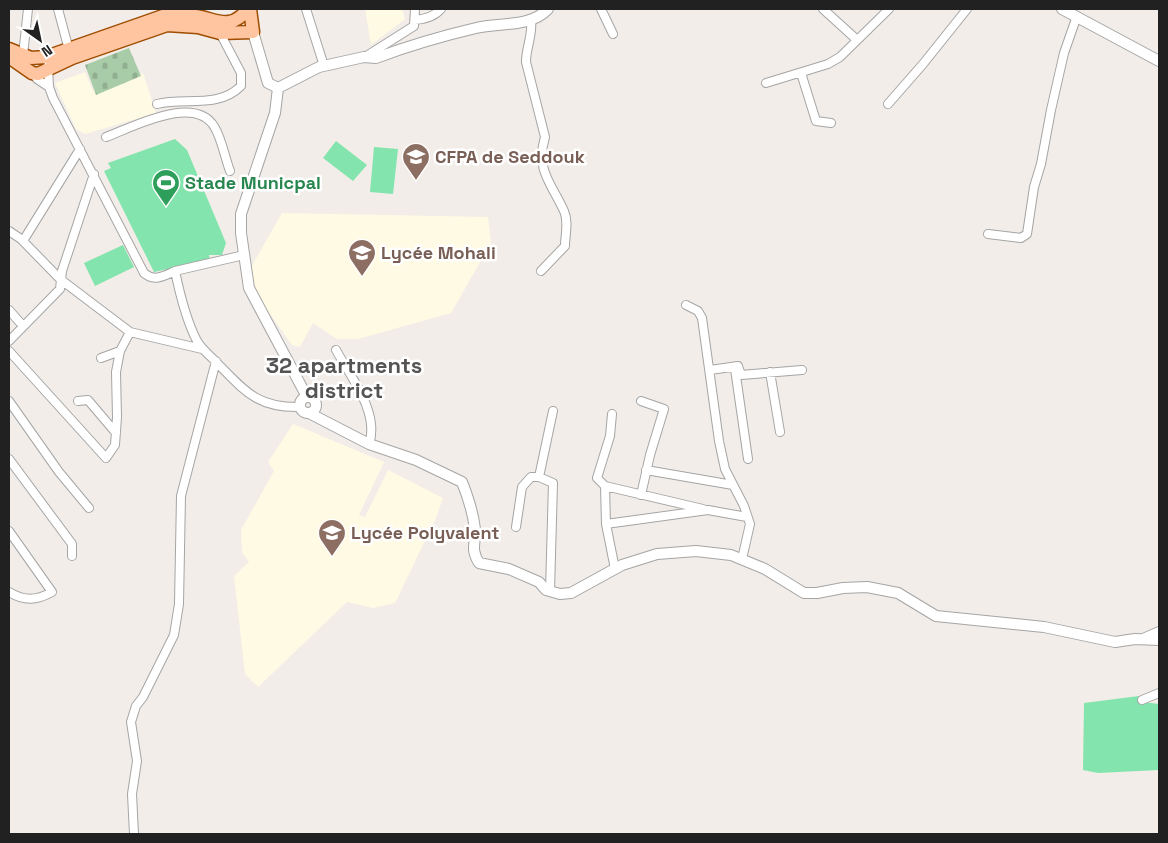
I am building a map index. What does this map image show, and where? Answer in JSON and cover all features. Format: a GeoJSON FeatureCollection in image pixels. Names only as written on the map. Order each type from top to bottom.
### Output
{"type":"FeatureCollection","features":[{"type":"Feature","properties":{"kind":"main road"},"geometry":{"type":"LineString","coordinates":[[9,49],[47,63],[72,58],[167,25],[198,27],[220,33],[253,32],[249,9]]}},
{"type":"Feature","properties":{"kind":"main road"},"geometry":{"type":"LineString","coordinates":[[9,57],[32,73],[44,73],[47,63],[69,50],[144,21],[194,12],[223,23],[235,22],[249,9]]}},
{"type":"Feature","properties":{"kind":"street"},"geometry":{"type":"LineString","coordinates":[[28,9],[27,56],[32,73],[49,87]]}},
{"type":"Feature","properties":{"kind":"street"},"geometry":{"type":"LineString","coordinates":[[58,9],[69,50]]}},
{"type":"Feature","properties":{"kind":"street"},"geometry":{"type":"LineString","coordinates":[[306,9],[324,66]]}},
{"type":"Feature","properties":{"kind":"street"},"geometry":{"type":"LineString","coordinates":[[278,88],[324,66],[364,57],[403,35],[414,26],[414,9]]}},
{"type":"Feature","properties":{"kind":"street"},"geometry":{"type":"LineString","coordinates":[[415,20],[425,19],[436,14],[441,9]]}},
{"type":"Feature","properties":{"kind":"street"},"geometry":{"type":"LineString","coordinates":[[364,57],[376,58],[475,28],[531,20],[542,15],[548,9]]}},
{"type":"Feature","properties":{"kind":"street"},"geometry":{"type":"LineString","coordinates":[[601,9],[613,34]]}},
{"type":"Feature","properties":{"kind":"street"},"geometry":{"type":"LineString","coordinates":[[823,9],[856,39]]}},
{"type":"Feature","properties":{"kind":"street"},"geometry":{"type":"LineString","coordinates":[[888,104],[923,64],[966,9]]}},
{"type":"Feature","properties":{"kind":"street"},"geometry":{"type":"LineString","coordinates":[[1062,9],[1159,61]]}},
{"type":"Feature","properties":{"kind":"street"},"geometry":{"type":"LineString","coordinates":[[766,82],[828,64],[840,57],[884,10]]}},
{"type":"Feature","properties":{"kind":"street"},"geometry":{"type":"LineString","coordinates":[[988,234],[1021,238],[1026,234],[1034,187],[1041,164],[1064,53],[1077,16]]}},
{"type":"Feature","properties":{"kind":"street"},"geometry":{"type":"LineString","coordinates":[[531,20],[532,33],[526,52],[526,62],[544,137],[542,146],[545,179],[564,211],[566,220],[565,246],[541,271]]}},
{"type":"Feature","properties":{"kind":"street"},"geometry":{"type":"LineString","coordinates":[[253,32],[268,83],[278,88]]}},
{"type":"Feature","properties":{"kind":"street"},"geometry":{"type":"LineString","coordinates":[[157,104],[172,100],[200,103],[228,96],[241,86],[241,73],[220,33]]}},
{"type":"Feature","properties":{"kind":"street"},"geometry":{"type":"LineString","coordinates":[[47,63],[49,87],[144,272],[152,278],[159,278],[175,271],[244,255]]}},
{"type":"Feature","properties":{"kind":"street"},"geometry":{"type":"LineString","coordinates":[[801,73],[816,121],[830,123]]}},
{"type":"Feature","properties":{"kind":"street"},"geometry":{"type":"LineString","coordinates":[[278,88],[275,113],[241,214],[240,233],[249,288],[307,398],[313,399],[311,411]]}},
{"type":"Feature","properties":{"kind":"street"},"geometry":{"type":"LineString","coordinates":[[182,101],[185,111]]}},
{"type":"Feature","properties":{"kind":"street"},"geometry":{"type":"LineString","coordinates":[[106,137],[173,113],[185,111],[199,114],[209,119],[216,128],[230,171]]}},
{"type":"Feature","properties":{"kind":"street"},"geometry":{"type":"LineString","coordinates":[[23,240],[80,149]]}},
{"type":"Feature","properties":{"kind":"street"},"geometry":{"type":"LineString","coordinates":[[9,341],[60,289],[60,280],[94,174]]}},
{"type":"Feature","properties":{"kind":"street"},"geometry":{"type":"LineString","coordinates":[[9,231],[23,240],[60,280],[130,332],[160,337],[203,349]]}},
{"type":"Feature","properties":{"kind":"street"},"geometry":{"type":"LineString","coordinates":[[175,271],[180,296],[192,331],[203,349],[245,392],[254,398],[282,406],[311,411],[370,444],[416,460],[462,482],[470,504],[475,531],[472,542],[474,554],[479,563],[509,569],[540,582],[546,590],[571,593],[615,568],[640,558],[676,551],[731,555],[765,569],[804,592],[817,593],[843,588],[867,587],[898,594],[936,616],[1044,627],[1115,642],[1142,639],[1159,640]]}},
{"type":"Feature","properties":{"kind":"street"},"geometry":{"type":"LineString","coordinates":[[686,305],[698,311],[702,318],[718,441],[725,469],[750,524],[742,559]]}},
{"type":"Feature","properties":{"kind":"street"},"geometry":{"type":"LineString","coordinates":[[9,310],[23,326]]}},
{"type":"Feature","properties":{"kind":"street"},"geometry":{"type":"LineString","coordinates":[[9,351],[106,458],[115,445],[116,372],[120,351],[130,332]]}},
{"type":"Feature","properties":{"kind":"street"},"geometry":{"type":"LineString","coordinates":[[336,350],[368,411],[372,436],[370,444]]}},
{"type":"Feature","properties":{"kind":"street"},"geometry":{"type":"LineString","coordinates":[[102,358],[120,351]]}},
{"type":"Feature","properties":{"kind":"street"},"geometry":{"type":"LineString","coordinates":[[134,834],[132,794],[137,761],[131,722],[136,706],[143,697],[174,635],[179,604],[181,496],[216,362]]}},
{"type":"Feature","properties":{"kind":"street"},"geometry":{"type":"LineString","coordinates":[[710,370],[738,366],[740,375],[802,370]]}},
{"type":"Feature","properties":{"kind":"street"},"geometry":{"type":"LineString","coordinates":[[735,367],[748,459]]}},
{"type":"Feature","properties":{"kind":"street"},"geometry":{"type":"LineString","coordinates":[[770,372],[780,432]]}},
{"type":"Feature","properties":{"kind":"street"},"geometry":{"type":"LineString","coordinates":[[78,402],[88,400],[116,433]]}},
{"type":"Feature","properties":{"kind":"street"},"geometry":{"type":"LineString","coordinates":[[9,401],[59,472],[89,508]]}},
{"type":"Feature","properties":{"kind":"street"},"geometry":{"type":"LineString","coordinates":[[641,401],[664,409],[646,470],[641,495]]}},
{"type":"Feature","properties":{"kind":"street"},"geometry":{"type":"LineString","coordinates":[[540,477],[552,411]]}},
{"type":"Feature","properties":{"kind":"street"},"geometry":{"type":"LineString","coordinates":[[612,414],[610,436],[597,478],[605,486],[747,517]]}},
{"type":"Feature","properties":{"kind":"street"},"geometry":{"type":"LineString","coordinates":[[9,459],[72,544],[72,556]]}},
{"type":"Feature","properties":{"kind":"street"},"geometry":{"type":"LineString","coordinates":[[646,470],[733,485]]}},
{"type":"Feature","properties":{"kind":"street"},"geometry":{"type":"LineString","coordinates":[[516,527],[522,488],[531,478],[540,477],[553,483],[550,591]]}},
{"type":"Feature","properties":{"kind":"street"},"geometry":{"type":"LineString","coordinates":[[605,486],[606,524],[615,568]]}},
{"type":"Feature","properties":{"kind":"street"},"geometry":{"type":"LineString","coordinates":[[606,524],[708,510]]}},
{"type":"Feature","properties":{"kind":"street"},"geometry":{"type":"LineString","coordinates":[[9,531],[52,592],[31,599],[20,598],[9,592]]}},
{"type":"Feature","properties":{"kind":"street"},"geometry":{"type":"LineString","coordinates":[[1142,639],[1159,631]]}},
{"type":"Feature","properties":{"kind":"street"},"geometry":{"type":"LineString","coordinates":[[1142,700],[1159,693]]}},
{"type":"Feature","properties":{"kind":"shaded area"},"geometry":{"type":"Polygon","coordinates":[[[365,9],[402,9],[405,19],[371,45],[365,9]]]}},
{"type":"Feature","properties":{"kind":"shaded area"},"geometry":{"type":"Polygon","coordinates":[[[85,72],[93,91],[143,73],[156,113],[85,134],[76,129],[55,83],[85,72]]]}},
{"type":"Feature","properties":{"kind":"shaded area","name":"Lycée Mohali"},"geometry":{"type":"Polygon","coordinates":[[[282,213],[488,217],[491,243],[451,313],[358,339],[337,339],[313,323],[300,347],[292,345],[258,297],[250,269],[282,213]]]}},
{"type":"Feature","properties":{"kind":"shaded area","name":"Lycée Polyvalent"},"geometry":{"type":"Polygon","coordinates":[[[293,424],[384,462],[359,515],[365,517],[388,470],[443,498],[436,518],[395,603],[373,608],[347,602],[258,687],[245,674],[234,576],[249,562],[242,552],[241,530],[274,471],[268,462],[293,424]]]}},
{"type":"Feature","properties":{"kind":"green space"},"geometry":{"type":"Polygon","coordinates":[[[129,48],[141,76],[96,95],[85,65],[129,48]]]}},
{"type":"Feature","properties":{"kind":"green space","name":"Stade Municpal"},"geometry":{"type":"Polygon","coordinates":[[[175,139],[187,150],[226,243],[222,255],[209,255],[210,260],[154,272],[104,171],[111,168],[108,163],[175,139]]]}},
{"type":"Feature","properties":{"kind":"green space"},"geometry":{"type":"Polygon","coordinates":[[[336,141],[367,165],[353,181],[323,158],[336,141]]]}},
{"type":"Feature","properties":{"kind":"green space"},"geometry":{"type":"Polygon","coordinates":[[[374,147],[398,149],[393,194],[370,192],[374,147]]]}},
{"type":"Feature","properties":{"kind":"green space"},"geometry":{"type":"Polygon","coordinates":[[[123,245],[134,267],[95,286],[84,263],[123,245]]]}},
{"type":"Feature","properties":{"kind":"green space"},"geometry":{"type":"Polygon","coordinates":[[[1139,696],[1143,702],[1159,704],[1159,770],[1098,773],[1083,770],[1084,703],[1139,696]]]}},
{"type":"Feature","properties":{"kind":"place","name":"CFPA de Seddouk"},"geometry":{"type":"Point","coordinates":[416,181]}},
{"type":"Feature","properties":{"kind":"place","name":"Stade Municpal"},"geometry":{"type":"Point","coordinates":[166,207]}},
{"type":"Feature","properties":{"kind":"place","name":"Lycée Mohali"},"geometry":{"type":"Point","coordinates":[362,277]}},
{"type":"Feature","properties":{"kind":"place","name":"Lycée Polyvalent"},"geometry":{"type":"Point","coordinates":[332,557]}},
{"type":"Feature","properties":{"kind":"district","name":"32 apartments district"},"geometry":{"type":"Point","coordinates":[344,378]}}]}
